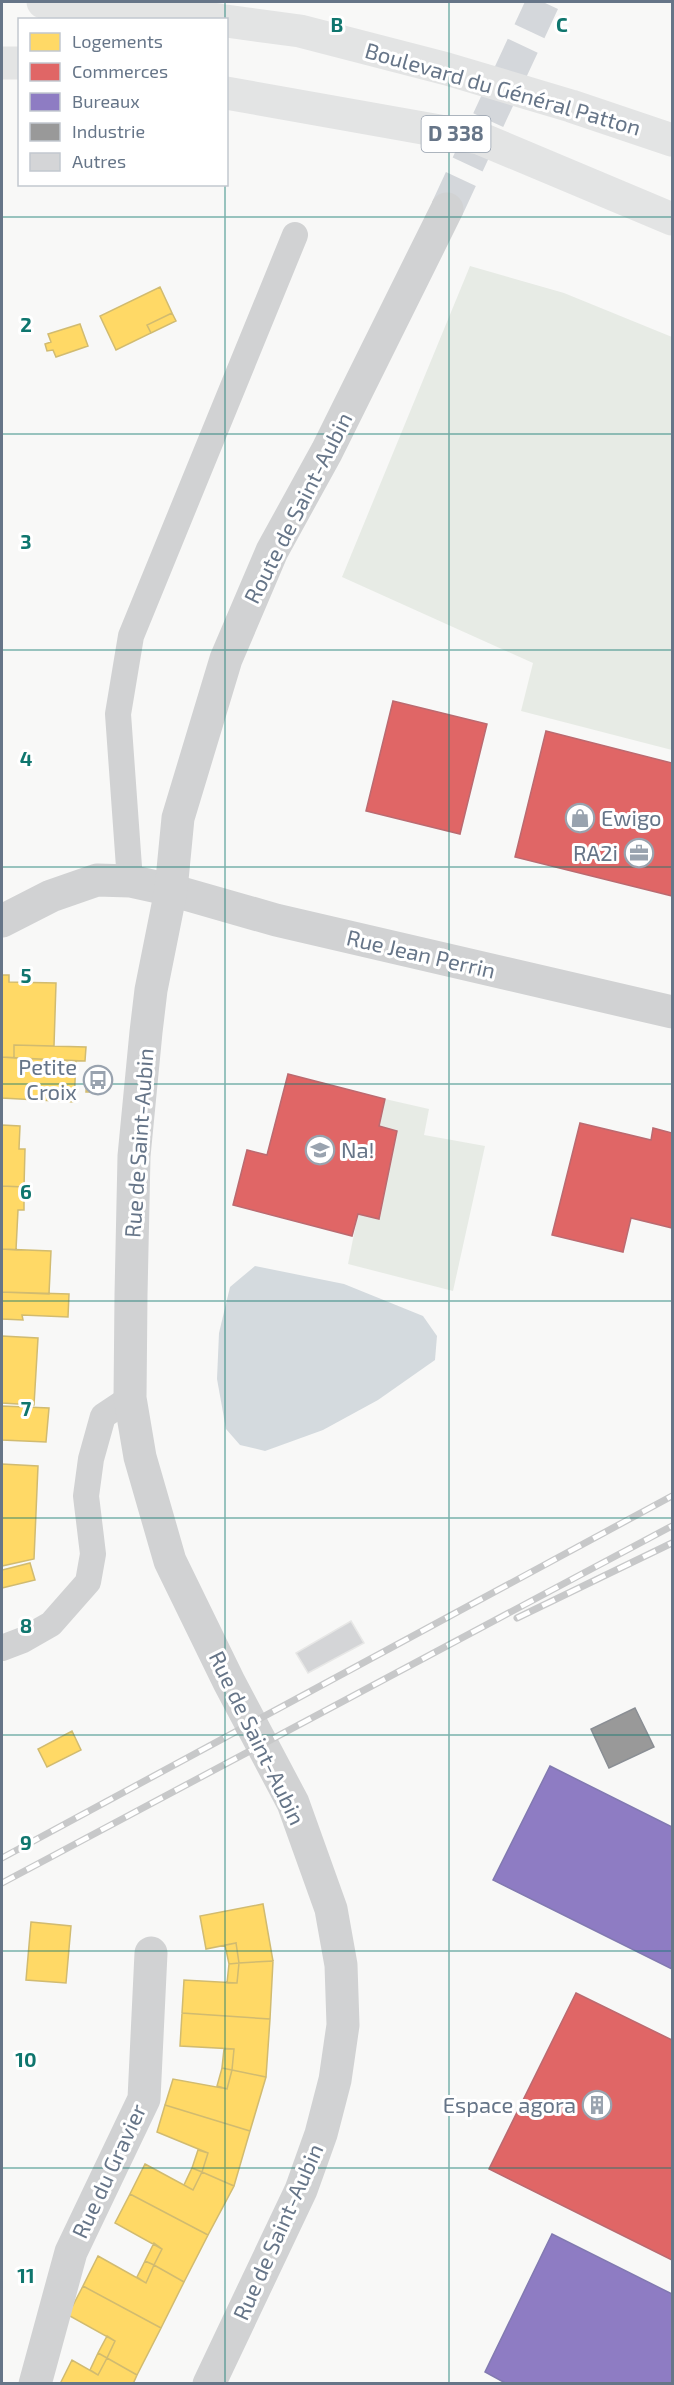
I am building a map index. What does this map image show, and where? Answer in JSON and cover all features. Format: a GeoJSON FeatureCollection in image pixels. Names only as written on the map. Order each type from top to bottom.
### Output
{"type":"FeatureCollection","features":[{"type":"Feature","properties":{"kind":"highway"},"geometry":{"type":"LineString","coordinates":[[43,2],[73,2],[203,18]]}},
{"type":"Feature","properties":{"kind":"highway","name":"Boulevard du Général Patton"},"geometry":{"type":"LineString","coordinates":[[228,21],[300,32],[447,69],[571,106],[672,140]]}},
{"type":"Feature","properties":{"kind":"highway"},"geometry":{"type":"LineString","coordinates":[[2,63],[18,63]]}},
{"type":"Feature","properties":{"kind":"highway","name":"D 338"},"geometry":{"type":"LineString","coordinates":[[228,93],[479,138],[672,219]]}},
{"type":"Feature","properties":{"kind":"street","name":"Route de Saint-Aubin"},"geometry":{"type":"LineString","coordinates":[[171,890],[178,818],[226,659],[272,551],[327,451],[447,209]]}},
{"type":"Feature","properties":{"kind":"street","name":"Rue Jean Perrin"},"geometry":{"type":"LineString","coordinates":[[2,921],[51,896],[97,880],[130,881],[171,890],[276,920],[672,1012]]}},
{"type":"Feature","properties":{"kind":"street","name":"Rue de Saint-Aubin"},"geometry":{"type":"LineString","coordinates":[[171,890],[151,990],[134,1156],[130,1398],[140,1457],[170,1561],[229,1682],[293,1803],[332,1909],[341,1965],[343,2025],[335,2080],[321,2134],[301,2190],[209,2384]]}},
{"type":"Feature","properties":{"kind":"street","name":"Rue du Gravier"},"geometry":{"type":"LineString","coordinates":[[35,2384],[71,2252],[144,2099],[151,1953]]}},
{"type":"Feature","properties":{"kind":"lane"},"geometry":{"type":"LineString","coordinates":[[130,881],[118,714],[130,636],[295,235]]}},
{"type":"Feature","properties":{"kind":"lane"},"geometry":{"type":"LineString","coordinates":[[2,1648],[23,1640],[51,1624],[88,1582],[93,1554],[86,1496],[91,1459],[103,1416],[130,1398]]}},
{"type":"Feature","properties":{"kind":"shaded area"},"geometry":{"type":"Polygon","coordinates":[[[470,266],[564,293],[672,337],[672,750],[521,711],[533,663],[342,577],[470,266]]]}},
{"type":"Feature","properties":{"kind":"shaded area"},"geometry":{"type":"Polygon","coordinates":[[[385,1099],[429,1109],[424,1135],[485,1146],[453,1291],[348,1264],[358,1214],[379,1219],[397,1131],[379,1126],[385,1099]]]}},
{"type":"Feature","properties":{"kind":"shaded area"},"geometry":{"type":"Polygon","coordinates":[[[255,1266],[344,1284],[423,1316],[437,1336],[435,1360],[378,1400],[323,1430],[265,1451],[240,1445],[226,1429],[217,1379],[219,1333],[230,1287],[255,1266]]]}},
{"type":"Feature","properties":{"kind":"building: Logements"},"geometry":{"type":"Polygon","coordinates":[[[160,287],[172,313],[147,325],[151,333],[116,350],[100,316],[160,287]]]}},
{"type":"Feature","properties":{"kind":"building: Logements"},"geometry":{"type":"Polygon","coordinates":[[[172,313],[176,321],[151,333],[147,325],[172,313]]]}},
{"type":"Feature","properties":{"kind":"building: Logements"},"geometry":{"type":"Polygon","coordinates":[[[80,324],[88,346],[56,357],[53,350],[47,351],[45,344],[51,342],[48,334],[80,324]]]}},
{"type":"Feature","properties":{"kind":"building: Logements"},"geometry":{"type":"Polygon","coordinates":[[[2,975],[9,975],[9,982],[56,983],[54,1046],[14,1045],[14,1058],[2,1057],[2,975]]]}},
{"type":"Feature","properties":{"kind":"building: Logements"},"geometry":{"type":"Polygon","coordinates":[[[14,1045],[86,1047],[85,1061],[14,1058],[14,1045]]]}},
{"type":"Feature","properties":{"kind":"building: Logements"},"geometry":{"type":"Polygon","coordinates":[[[2,1057],[76,1061],[74,1102],[2,1098],[2,1057]]]}},
{"type":"Feature","properties":{"kind":"building: Logements"},"geometry":{"type":"Polygon","coordinates":[[[87,1071],[95,1072],[94,1092],[86,1092],[87,1071]]]}},
{"type":"Feature","properties":{"kind":"building: Logements"},"geometry":{"type":"Polygon","coordinates":[[[2,1125],[20,1126],[19,1149],[25,1149],[24,1187],[2,1186],[2,1125]]]}},
{"type":"Feature","properties":{"kind":"building: Logements"},"geometry":{"type":"Polygon","coordinates":[[[2,1186],[24,1187],[24,1210],[18,1210],[16,1250],[2,1249],[2,1186]]]}},
{"type":"Feature","properties":{"kind":"building: Logements"},"geometry":{"type":"Polygon","coordinates":[[[2,1249],[51,1251],[49,1294],[2,1292],[2,1249]]]}},
{"type":"Feature","properties":{"kind":"building: Logements"},"geometry":{"type":"Polygon","coordinates":[[[2,1292],[69,1294],[68,1317],[22,1315],[23,1320],[2,1319],[2,1292]]]}},
{"type":"Feature","properties":{"kind":"building: Logements"},"geometry":{"type":"Polygon","coordinates":[[[2,1336],[38,1338],[34,1405],[2,1403],[2,1336]]]}},
{"type":"Feature","properties":{"kind":"building: Logements"},"geometry":{"type":"Polygon","coordinates":[[[2,1406],[49,1408],[46,1442],[2,1440],[2,1406]]]}},
{"type":"Feature","properties":{"kind":"building: Logements"},"geometry":{"type":"Polygon","coordinates":[[[2,1464],[38,1466],[34,1559],[2,1566],[2,1464]]]}},
{"type":"Feature","properties":{"kind":"building: Logements"},"geometry":{"type":"Polygon","coordinates":[[[30,1563],[35,1580],[2,1588],[2,1570],[30,1563]]]}},
{"type":"Feature","properties":{"kind":"building: Logements"},"geometry":{"type":"Polygon","coordinates":[[[72,1731],[81,1750],[47,1767],[38,1749],[72,1731]]]}},
{"type":"Feature","properties":{"kind":"building: Logements"},"geometry":{"type":"Polygon","coordinates":[[[263,1904],[273,1961],[239,1963],[236,1943],[206,1949],[200,1916],[263,1904]]]}},
{"type":"Feature","properties":{"kind":"building: Logements"},"geometry":{"type":"Polygon","coordinates":[[[31,1922],[71,1926],[66,1983],[26,1980],[31,1922]]]}},
{"type":"Feature","properties":{"kind":"building: Logements"},"geometry":{"type":"Polygon","coordinates":[[[236,1943],[239,1963],[229,1964],[225,1945],[236,1943]]]}},
{"type":"Feature","properties":{"kind":"building: Logements"},"geometry":{"type":"Polygon","coordinates":[[[273,1961],[270,2019],[182,2013],[184,1980],[237,1983],[239,1963],[273,1961]]]}},
{"type":"Feature","properties":{"kind":"building: Logements"},"geometry":{"type":"Polygon","coordinates":[[[239,1963],[237,1983],[227,1983],[229,1964],[239,1963]]]}},
{"type":"Feature","properties":{"kind":"building: Logements"},"geometry":{"type":"Polygon","coordinates":[[[182,2013],[270,2019],[266,2077],[232,2070],[234,2049],[180,2046],[182,2013]]]}},
{"type":"Feature","properties":{"kind":"building: Logements"},"geometry":{"type":"Polygon","coordinates":[[[224,2049],[234,2049],[232,2070],[222,2068],[224,2049]]]}},
{"type":"Feature","properties":{"kind":"building: Logements"},"geometry":{"type":"Polygon","coordinates":[[[222,2068],[232,2070],[227,2089],[217,2086],[222,2068]]]}},
{"type":"Feature","properties":{"kind":"building: Logements"},"geometry":{"type":"Polygon","coordinates":[[[232,2070],[266,2077],[250,2131],[165,2105],[173,2079],[227,2089],[232,2070]]]}},
{"type":"Feature","properties":{"kind":"building: Logements"},"geometry":{"type":"Polygon","coordinates":[[[165,2105],[250,2131],[234,2186],[202,2172],[208,2153],[157,2132],[165,2105]]]}},
{"type":"Feature","properties":{"kind":"building: Logements"},"geometry":{"type":"Polygon","coordinates":[[[198,2150],[208,2153],[202,2172],[192,2168],[198,2150]]]}},
{"type":"Feature","properties":{"kind":"building: Logements"},"geometry":{"type":"Polygon","coordinates":[[[145,2164],[193,2190],[202,2172],[234,2186],[208,2235],[130,2194],[145,2164]]]}},
{"type":"Feature","properties":{"kind":"building: Logements"},"geometry":{"type":"Polygon","coordinates":[[[192,2168],[202,2172],[193,2190],[184,2185],[192,2168]]]}},
{"type":"Feature","properties":{"kind":"building: Logements"},"geometry":{"type":"Polygon","coordinates":[[[130,2194],[208,2235],[184,2282],[154,2265],[162,2249],[115,2223],[130,2194]]]}},
{"type":"Feature","properties":{"kind":"building: Logements"},"geometry":{"type":"Polygon","coordinates":[[[154,2243],[162,2249],[154,2265],[145,2261],[154,2243]]]}},
{"type":"Feature","properties":{"kind":"building: Logements"},"geometry":{"type":"Polygon","coordinates":[[[98,2256],[146,2283],[154,2265],[184,2282],[161,2328],[83,2286],[98,2256]]]}},
{"type":"Feature","properties":{"kind":"building: Logements"},"geometry":{"type":"Polygon","coordinates":[[[145,2261],[154,2265],[146,2283],[137,2277],[145,2261]]]}},
{"type":"Feature","properties":{"kind":"building: Logements"},"geometry":{"type":"Polygon","coordinates":[[[83,2286],[161,2328],[137,2375],[107,2358],[115,2341],[68,2315],[83,2286]]]}},
{"type":"Feature","properties":{"kind":"building: Logements"},"geometry":{"type":"Polygon","coordinates":[[[107,2336],[115,2341],[107,2358],[98,2353],[107,2336]]]}},
{"type":"Feature","properties":{"kind":"building: Logements"},"geometry":{"type":"Polygon","coordinates":[[[98,2353],[107,2358],[98,2375],[90,2370],[98,2353]]]}},
{"type":"Feature","properties":{"kind":"building: Logements"},"geometry":{"type":"Polygon","coordinates":[[[107,2358],[137,2375],[133,2384],[60,2384],[72,2360],[98,2375],[107,2358]]]}},
{"type":"Feature","properties":{"kind":"building: Commerces"},"geometry":{"type":"Polygon","coordinates":[[[393,701],[487,724],[460,834],[366,811],[393,701]]]}},
{"type":"Feature","properties":{"kind":"building: Commerces"},"geometry":{"type":"Polygon","coordinates":[[[546,731],[672,763],[672,896],[515,857],[546,731]]]}},
{"type":"Feature","properties":{"kind":"building: Commerces"},"geometry":{"type":"Polygon","coordinates":[[[288,1074],[385,1099],[379,1126],[397,1131],[379,1219],[358,1214],[352,1236],[233,1205],[247,1150],[267,1155],[288,1074]]]}},
{"type":"Feature","properties":{"kind":"building: Commerces"},"geometry":{"type":"Polygon","coordinates":[[[580,1123],[651,1140],[653,1128],[672,1133],[672,1228],[631,1218],[623,1252],[552,1235],[580,1123]]]}},
{"type":"Feature","properties":{"kind":"building: Commerces","name":"Espace agora"},"geometry":{"type":"Polygon","coordinates":[[[576,1993],[672,2040],[672,2260],[489,2169],[576,1993]]]}},
{"type":"Feature","properties":{"kind":"building: Bureaux"},"geometry":{"type":"Polygon","coordinates":[[[550,1766],[672,1827],[672,1969],[493,1880],[550,1766]]]}},
{"type":"Feature","properties":{"kind":"building: Bureaux"},"geometry":{"type":"Polygon","coordinates":[[[552,2234],[672,2294],[672,2384],[507,2384],[485,2372],[552,2234]]]}},
{"type":"Feature","properties":{"kind":"building: Industrie"},"geometry":{"type":"Polygon","coordinates":[[[635,1708],[654,1747],[609,1768],[591,1729],[635,1708]]]}},
{"type":"Feature","properties":{"kind":"building: Autres"},"geometry":{"type":"Polygon","coordinates":[[[351,1621],[364,1643],[308,1673],[296,1653],[351,1621]]]}},
{"type":"Feature","properties":{"kind":"tunnel"},"geometry":{"type":"LineString","coordinates":[[447,209],[543,2]]}},
{"type":"Feature","properties":{"kind":"railway"},"geometry":{"type":"LineString","coordinates":[[2,1858],[672,1496]]}},
{"type":"Feature","properties":{"kind":"railway"},"geometry":{"type":"LineString","coordinates":[[2,1883],[672,1526]]}},
{"type":"Feature","properties":{"kind":"railway"},"geometry":{"type":"LineString","coordinates":[[517,1618],[672,1543]]}},
{"type":"Feature","properties":{"kind":"place","name":"Ewigo"},"geometry":{"type":"Point","coordinates":[580,818]}},
{"type":"Feature","properties":{"kind":"place","name":"RA2i"},"geometry":{"type":"Point","coordinates":[639,853]}},
{"type":"Feature","properties":{"kind":"place","name":"Petite Croix"},"geometry":{"type":"Point","coordinates":[98,1080]}},
{"type":"Feature","properties":{"kind":"place","name":"Na!"},"geometry":{"type":"Point","coordinates":[320,1150]}},
{"type":"Feature","properties":{"kind":"place","name":"Espace agora"},"geometry":{"type":"Point","coordinates":[597,2105]}}]}
